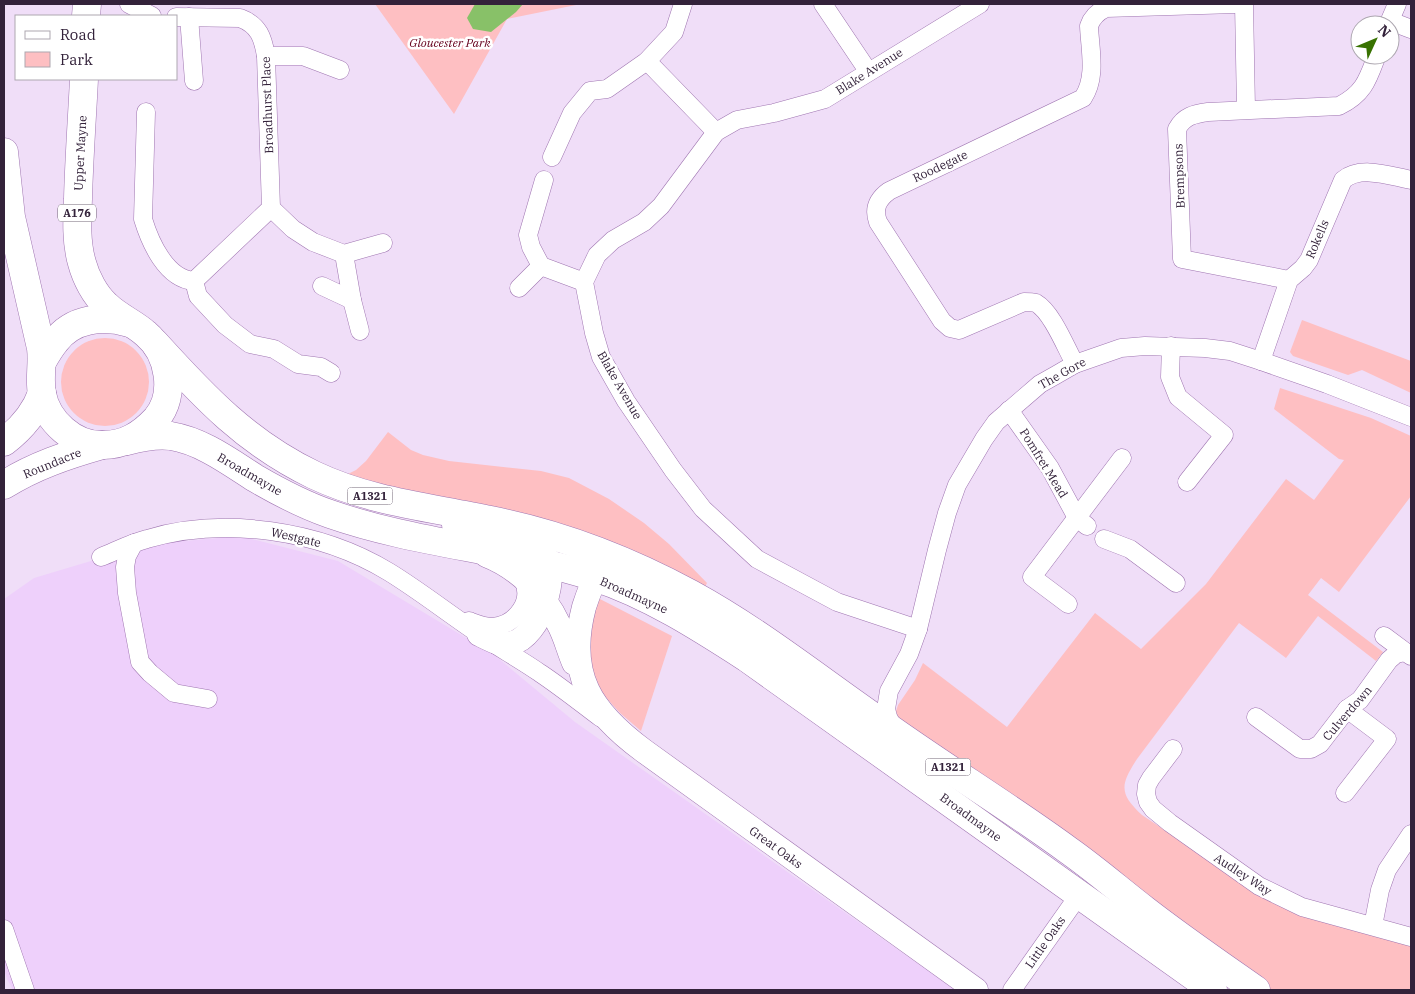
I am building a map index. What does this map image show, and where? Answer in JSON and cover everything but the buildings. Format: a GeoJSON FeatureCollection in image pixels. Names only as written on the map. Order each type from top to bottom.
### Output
{"type":"FeatureCollection","features":[{"type":"Feature","properties":{"kind":"main road","name":"Upper Mayne"},"geometry":{"type":"LineString","coordinates":[[85,84],[77,225],[81,262],[87,278],[105,305],[146,333],[155,343],[167,371],[168,385],[165,401],[157,417],[140,435],[114,443]]}},
{"type":"Feature","properties":{"kind":"main road"},"geometry":{"type":"LineString","coordinates":[[4,152],[11,217],[38,332],[42,362],[40,379],[45,405],[51,417],[68,434],[84,442],[114,443]]}},
{"type":"Feature","properties":{"kind":"main road","name":"Upper Mayne"},"geometry":{"type":"LineString","coordinates":[[42,362],[56,340],[73,326],[93,319],[116,319],[134,325]]}},
{"type":"Feature","properties":{"kind":"main road","name":"Broadmayne"},"geometry":{"type":"LineString","coordinates":[[155,343],[216,408],[265,447],[316,476],[354,492],[382,500],[489,519],[527,528],[585,546],[629,564],[695,596],[741,624],[899,735],[1070,851],[1144,909],[1256,990]]}},
{"type":"Feature","properties":{"kind":"main road"},"geometry":{"type":"LineString","coordinates":[[4,442],[29,417],[42,393]]}},
{"type":"Feature","properties":{"kind":"main road","name":"Broadmayne"},"geometry":{"type":"LineString","coordinates":[[114,443],[153,435],[183,439],[202,446],[294,499],[329,514],[387,532],[496,552],[596,578],[673,612],[747,658],[1213,990]]}},
{"type":"Feature","properties":{"kind":"main road","name":"Roundacre"},"geometry":{"type":"LineString","coordinates":[[4,485],[36,467],[71,454],[114,443]]}},
{"type":"Feature","properties":{"kind":"main road","name":"Broadmayne"},"geometry":{"type":"LineString","coordinates":[[899,735],[960,787],[1072,871],[1080,882],[1079,895]]}},
{"type":"Feature","properties":{"kind":"street"},"geometry":{"type":"LineString","coordinates":[[130,4],[150,15]]}},
{"type":"Feature","properties":{"kind":"street"},"geometry":{"type":"LineString","coordinates":[[552,157],[572,113],[590,91],[608,89],[647,61],[674,32],[683,4]]}},
{"type":"Feature","properties":{"kind":"street"},"geometry":{"type":"LineString","coordinates":[[823,4],[868,71]]}},
{"type":"Feature","properties":{"kind":"street","name":"Roodegate"},"geometry":{"type":"LineString","coordinates":[[1074,364],[1050,317],[1043,308],[1034,302],[1024,302],[959,330],[950,328],[942,321],[878,222],[876,205],[880,197],[889,190],[1083,98],[1092,80],[1089,26],[1090,21],[1098,11],[1106,8],[1235,4]]}},
{"type":"Feature","properties":{"kind":"street"},"geometry":{"type":"LineString","coordinates":[[1244,4],[1246,109]]}},
{"type":"Feature","properties":{"kind":"street","name":"Blake Avenue"},"geometry":{"type":"LineString","coordinates":[[918,629],[837,602],[757,559],[703,509],[673,470],[626,401],[601,357],[594,333],[584,282],[597,255],[613,240],[644,222],[661,206],[716,132],[737,120],[774,113],[825,99],[974,5]]}},
{"type":"Feature","properties":{"kind":"street"},"geometry":{"type":"LineString","coordinates":[[183,17],[194,81]]}},
{"type":"Feature","properties":{"kind":"street","name":"Broadhurst Place"},"geometry":{"type":"LineString","coordinates":[[183,17],[240,18],[249,22],[260,32],[266,56],[271,208]]}},
{"type":"Feature","properties":{"kind":"street"},"geometry":{"type":"LineString","coordinates":[[266,56],[303,56],[340,70]]}},
{"type":"Feature","properties":{"kind":"street"},"geometry":{"type":"LineString","coordinates":[[647,61],[716,132]]}},
{"type":"Feature","properties":{"kind":"street","name":"Brempsons"},"geometry":{"type":"LineString","coordinates":[[1289,280],[1182,259],[1177,129],[1181,121],[1192,114],[1246,109],[1339,106],[1356,96],[1365,86],[1373,65]]}},
{"type":"Feature","properties":{"kind":"street"},"geometry":{"type":"LineString","coordinates":[[146,112],[143,219],[148,235],[159,255],[172,271],[182,279],[194,281]]}},
{"type":"Feature","properties":{"kind":"street","name":"Rokells"},"geometry":{"type":"LineString","coordinates":[[1260,360],[1289,280],[1309,260],[1343,180],[1348,176],[1362,172],[1411,180]]}},
{"type":"Feature","properties":{"kind":"street"},"geometry":{"type":"LineString","coordinates":[[544,180],[528,235],[531,247],[541,266],[584,282]]}},
{"type":"Feature","properties":{"kind":"street"},"geometry":{"type":"LineString","coordinates":[[194,281],[271,208],[292,229],[313,242],[344,254],[383,243]]}},
{"type":"Feature","properties":{"kind":"street"},"geometry":{"type":"LineString","coordinates":[[344,254],[352,300],[360,331]]}},
{"type":"Feature","properties":{"kind":"street"},"geometry":{"type":"LineString","coordinates":[[519,288],[541,266]]}},
{"type":"Feature","properties":{"kind":"street"},"geometry":{"type":"LineString","coordinates":[[194,281],[198,296],[225,325],[250,344],[274,349],[298,364],[321,367],[331,373]]}},
{"type":"Feature","properties":{"kind":"street"},"geometry":{"type":"LineString","coordinates":[[322,286],[352,300]]}},
{"type":"Feature","properties":{"kind":"street"},"geometry":{"type":"LineString","coordinates":[[1171,346],[1170,377],[1178,396],[1224,435],[1187,482]]}},
{"type":"Feature","properties":{"kind":"street","name":"The Gore"},"geometry":{"type":"LineString","coordinates":[[899,735],[891,725],[886,709],[887,700],[892,684],[909,654],[918,629],[940,540],[957,485],[996,422],[1040,384],[1074,364],[1121,348],[1171,346],[1230,351],[1327,384],[1411,417]]}},
{"type":"Feature","properties":{"kind":"street","name":"Pomfret Mead"},"geometry":{"type":"LineString","coordinates":[[1010,410],[1050,468],[1082,522]]}},
{"type":"Feature","properties":{"kind":"street"},"geometry":{"type":"LineString","coordinates":[[1068,604],[1032,577],[1082,522],[1122,458]]}},
{"type":"Feature","properties":{"kind":"street"},"geometry":{"type":"LineString","coordinates":[[382,500],[435,519],[523,542],[544,554],[550,565],[550,579],[545,601],[532,629],[518,642],[504,644],[480,634]]}},
{"type":"Feature","properties":{"kind":"street","name":"Westgate"},"geometry":{"type":"LineString","coordinates":[[101,557],[134,543],[179,532],[215,528],[250,529],[301,537],[330,545],[387,571],[543,675],[621,734]]}},
{"type":"Feature","properties":{"kind":"street"},"geometry":{"type":"LineString","coordinates":[[1104,539],[1130,549],[1176,583]]}},
{"type":"Feature","properties":{"kind":"street"},"geometry":{"type":"LineString","coordinates":[[134,543],[124,567],[140,662],[174,693],[208,699]]}},
{"type":"Feature","properties":{"kind":"street","name":"Great Oaks"},"geometry":{"type":"LineString","coordinates":[[463,547],[505,564],[545,601],[558,622],[576,668],[588,691],[598,707],[621,734],[976,990]]}},
{"type":"Feature","properties":{"kind":"street","name":"Great Oaks"},"geometry":{"type":"LineString","coordinates":[[588,691],[579,664],[578,644],[584,607],[596,578],[601,572],[612,563],[629,564]]}},
{"type":"Feature","properties":{"kind":"street","name":"Westgate"},"geometry":{"type":"LineString","coordinates":[[442,607],[477,624],[488,627],[501,625],[514,619],[525,602],[527,590],[522,578]]}},
{"type":"Feature","properties":{"kind":"street","name":"Culverdown"},"geometry":{"type":"LineString","coordinates":[[1384,636],[1408,654]]}},
{"type":"Feature","properties":{"kind":"street","name":"Culverdown"},"geometry":{"type":"LineString","coordinates":[[1256,717],[1300,749],[1311,750],[1320,744],[1347,709],[1360,700],[1389,660],[1396,654],[1408,654]]}},
{"type":"Feature","properties":{"kind":"street","name":"The Gore"},"geometry":{"type":"LineString","coordinates":[[846,698],[857,702],[866,702],[878,696],[892,684]]}},
{"type":"Feature","properties":{"kind":"street"},"geometry":{"type":"LineString","coordinates":[[1345,794],[1387,740],[1347,709]]}},
{"type":"Feature","properties":{"kind":"street","name":"Audley Way"},"geometry":{"type":"LineString","coordinates":[[1173,749],[1148,785],[1146,794],[1148,802],[1153,809],[1240,873],[1277,896],[1319,913],[1411,937]]}},
{"type":"Feature","properties":{"kind":"street"},"geometry":{"type":"LineString","coordinates":[[1374,926],[1380,890],[1387,870],[1411,834]]}},
{"type":"Feature","properties":{"kind":"street","name":"Little Oaks"},"geometry":{"type":"LineString","coordinates":[[1012,990],[1079,895]]}},
{"type":"Feature","properties":{"kind":"street"},"geometry":{"type":"LineString","coordinates":[[4,929],[24,990]]}},
{"type":"Feature","properties":{"kind":"shaded area"},"geometry":{"type":"Polygon","coordinates":[[[475,4],[523,4],[491,32],[473,29],[467,18],[475,4]]]}},
{"type":"Feature","properties":{"kind":"shaded area"},"geometry":{"type":"Polygon","coordinates":[[[240,536],[338,561],[493,654],[575,722],[955,990],[13,990],[4,970],[4,599],[34,578],[111,555],[173,542],[240,536]]]}},
{"type":"Feature","properties":{"kind":"green space","name":"Gloucester Park"},"geometry":{"type":"Polygon","coordinates":[[[375,4],[581,4],[507,19],[454,114],[375,4]]]}},
{"type":"Feature","properties":{"kind":"green space"},"geometry":{"type":"Polygon","coordinates":[[[1302,320],[1411,361],[1411,393],[1362,370],[1348,375],[1293,356],[1290,352],[1302,320]]]}},
{"type":"Feature","properties":{"kind":"green space"},"geometry":{"type":"Polygon","coordinates":[[[105,338],[122,341],[136,351],[146,365],[149,382],[146,399],[136,413],[122,423],[105,426],[88,423],[74,413],[64,399],[61,382],[64,365],[74,351],[88,341],[105,338]]]}},
{"type":"Feature","properties":{"kind":"green space"},"geometry":{"type":"Polygon","coordinates":[[[1280,388],[1371,418],[1411,436],[1411,496],[1339,592],[1321,578],[1308,595],[1383,652],[1376,661],[1318,616],[1286,658],[1239,623],[1137,759],[1128,775],[1124,788],[1129,800],[1142,815],[1262,895],[1411,945],[1411,990],[1271,990],[897,718],[896,711],[898,705],[915,680],[923,663],[1007,727],[1095,613],[1141,649],[1206,584],[1286,479],[1314,500],[1344,460],[1339,459],[1274,409],[1280,388]]]}},
{"type":"Feature","properties":{"kind":"green space"},"geometry":{"type":"Polygon","coordinates":[[[388,432],[411,450],[423,455],[449,461],[541,471],[569,478],[609,499],[644,523],[669,544],[707,583],[701,595],[338,479],[356,470],[366,461],[388,432]]]}},
{"type":"Feature","properties":{"kind":"green space"},"geometry":{"type":"Polygon","coordinates":[[[598,598],[672,636],[641,731],[620,713],[600,691],[590,668],[590,617],[598,598]]]}}]}
